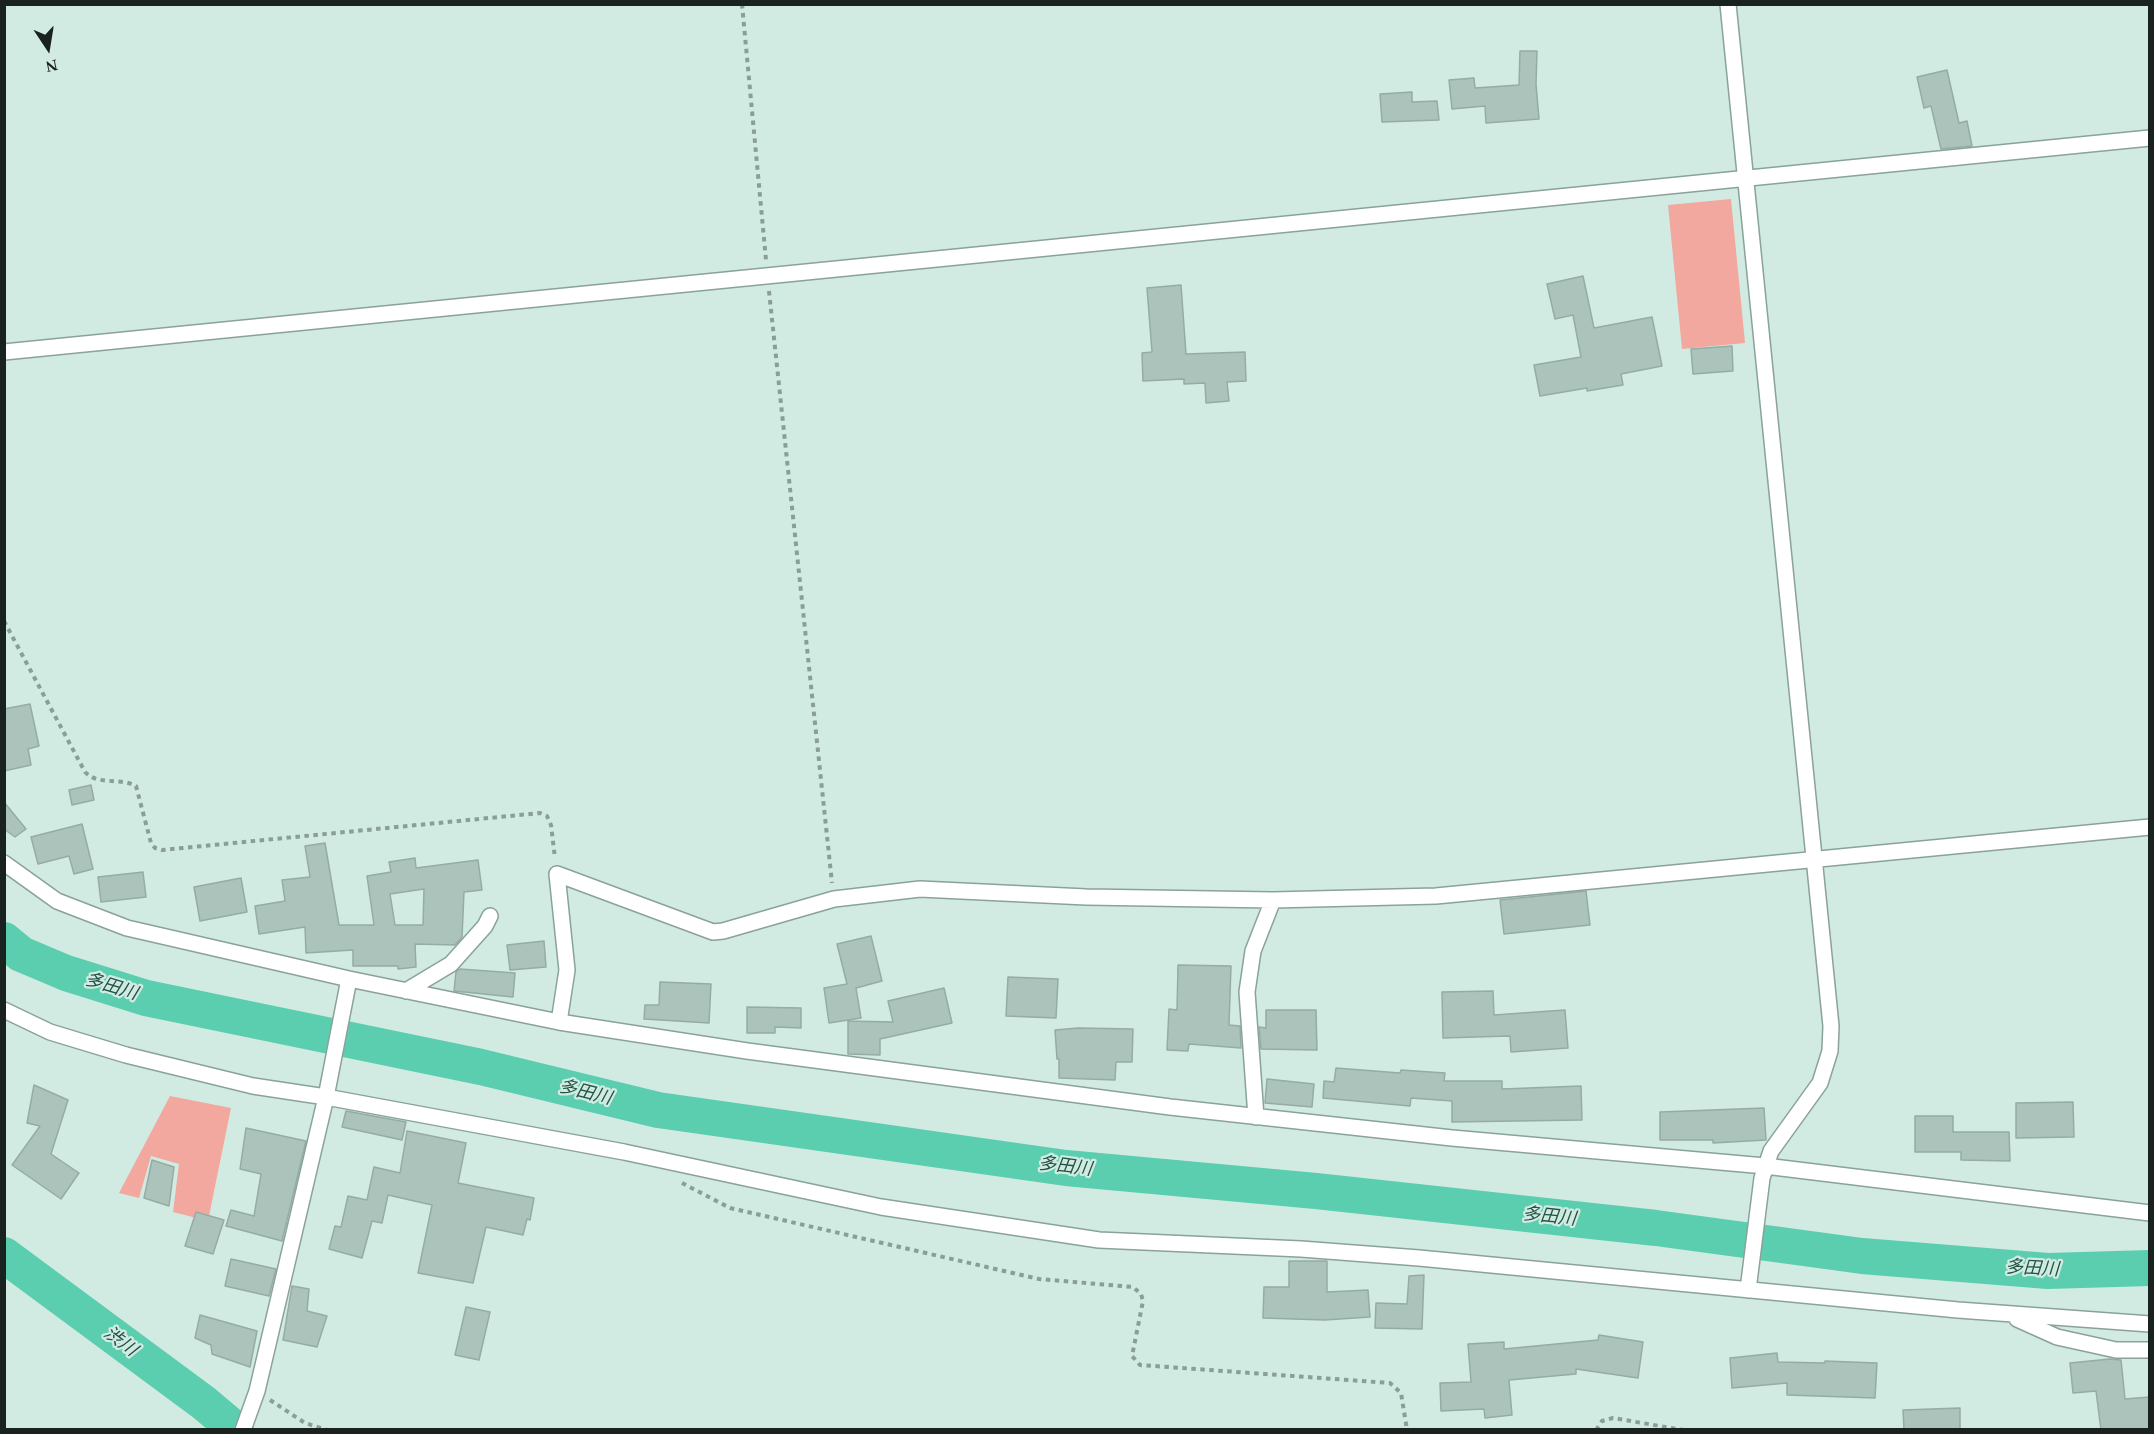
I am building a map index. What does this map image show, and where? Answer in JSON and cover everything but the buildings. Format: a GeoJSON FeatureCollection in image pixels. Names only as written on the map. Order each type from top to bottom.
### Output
{"type":"FeatureCollection","features":[{"type":"Feature","properties":{"kind":"street"},"geometry":{"type":"LineString","coordinates":[[1728,4],[1831,1026],[1830,1051],[1820,1083],[1771,1152],[1764,1172],[1749,1284]]}},
{"type":"Feature","properties":{"kind":"street"},"geometry":{"type":"LineString","coordinates":[[4,352],[2150,138]]}},
{"type":"Feature","properties":{"kind":"street"},"geometry":{"type":"LineString","coordinates":[[559,1022],[567,970],[557,874],[713,932],[834,899],[920,889],[1086,897],[1273,900],[1436,896],[2150,827]]}},
{"type":"Feature","properties":{"kind":"street"},"geometry":{"type":"LineString","coordinates":[[4,863],[57,901],[127,928],[347,986],[406,991],[559,1022],[759,1052],[1256,1117],[2150,1213]]}},
{"type":"Feature","properties":{"kind":"street"},"geometry":{"type":"LineString","coordinates":[[1256,1117],[1247,992],[1253,951],[1273,900]]}},
{"type":"Feature","properties":{"kind":"street"},"geometry":{"type":"LineString","coordinates":[[406,991],[451,964],[490,916]]}},
{"type":"Feature","properties":{"kind":"street"},"geometry":{"type":"LineString","coordinates":[[243,1430],[256,1395],[327,1093],[347,986]]}},
{"type":"Feature","properties":{"kind":"street"},"geometry":{"type":"LineString","coordinates":[[4,1011],[50,1032],[126,1055],[253,1086],[327,1093],[624,1152],[881,1207],[1099,1240],[1300,1249],[1749,1284],[2006,1314],[2150,1324]]}},
{"type":"Feature","properties":{"kind":"street"},"geometry":{"type":"LineString","coordinates":[[2006,1314],[2056,1337],[2116,1350],[2150,1350]]}},
{"type":"Feature","properties":{"kind":"path"},"geometry":{"type":"LineString","coordinates":[[742,4],[768,277],[834,899]]}},
{"type":"Feature","properties":{"kind":"path"},"geometry":{"type":"LineString","coordinates":[[4,621],[85,772],[98,780],[130,783],[136,786],[151,843],[155,848],[173,849],[540,813],[546,816],[550,825],[557,874]]}},
{"type":"Feature","properties":{"kind":"path"},"geometry":{"type":"LineString","coordinates":[[672,1178],[730,1208],[1039,1279],[1133,1287],[1141,1294],[1143,1301],[1132,1356],[1140,1365],[1390,1383],[1401,1393],[1407,1430]]}},
{"type":"Feature","properties":{"kind":"path"},"geometry":{"type":"LineString","coordinates":[[256,1395],[305,1423],[327,1430]]}},
{"type":"Feature","properties":{"kind":"path"},"geometry":{"type":"LineString","coordinates":[[1596,1430],[1602,1421],[1613,1418],[1683,1430]]}},
{"type":"Feature","properties":{"kind":"shaded area"},"geometry":{"type":"Polygon","coordinates":[[[1731,199],[1745,343],[1682,349],[1668,205],[1731,199]]]}},
{"type":"Feature","properties":{"kind":"shaded area"},"geometry":{"type":"Polygon","coordinates":[[[170,1096],[231,1108],[208,1221],[173,1212],[179,1164],[151,1156],[139,1198],[119,1193],[170,1096]]]}},
{"type":"Feature","properties":{"kind":"waterway","name":"多田川"},"geometry":{"type":"LineString","coordinates":[[4,940],[21,954],[66,973],[146,998],[481,1067],[658,1110],[1066,1168],[1316,1191],[1656,1228],[1862,1256],[2048,1271],[2150,1268]]}},
{"type":"Feature","properties":{"kind":"waterway","name":"渋川"},"geometry":{"type":"LineString","coordinates":[[4,1255],[204,1403],[236,1430]]}}]}
